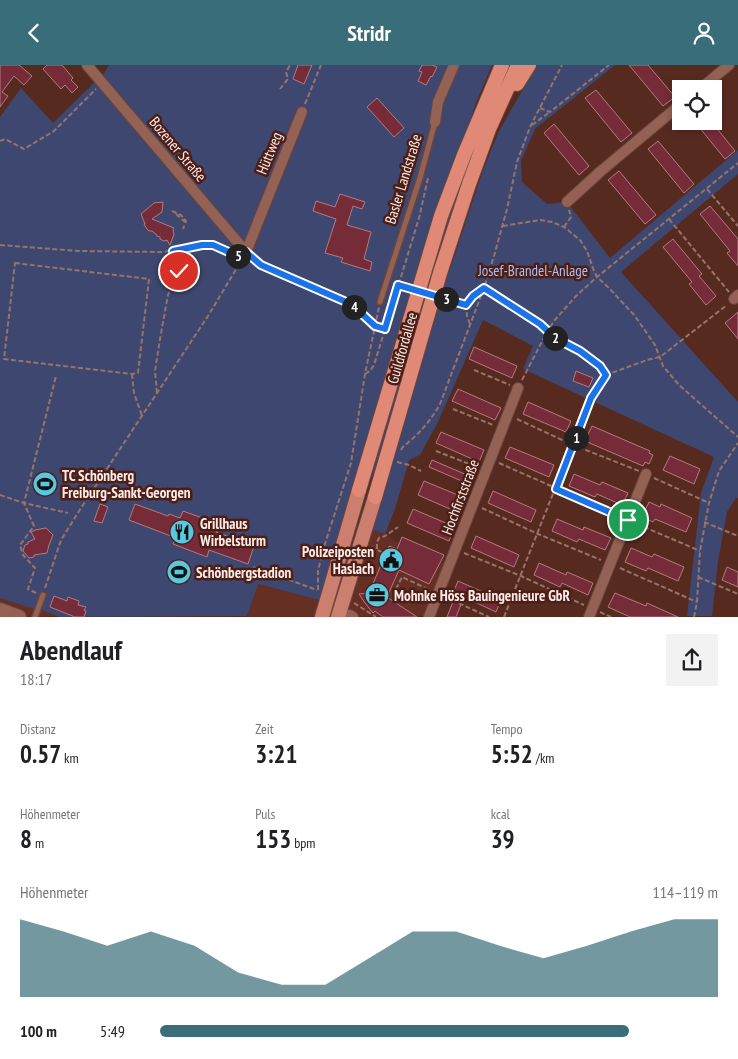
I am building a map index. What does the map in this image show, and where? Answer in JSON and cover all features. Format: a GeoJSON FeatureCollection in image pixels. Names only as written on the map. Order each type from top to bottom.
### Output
{"type":"FeatureCollection","features":[{"type":"Feature","properties":{"kind":"highway","name":"Guildfordallee"},"geometry":{"type":"LineString","coordinates":[[359,490],[441,216],[473,131],[502,65]]}},
{"type":"Feature","properties":{"kind":"highway","name":"Guildfordallee"},"geometry":{"type":"LineString","coordinates":[[375,497],[443,264],[469,184],[489,129],[518,65]]}},
{"type":"Feature","properties":{"kind":"highway"},"geometry":{"type":"LineString","coordinates":[[489,129],[529,65]]}},
{"type":"Feature","properties":{"kind":"main road","name":"Guildfordallee"},"geometry":{"type":"LineString","coordinates":[[323,614],[359,490]]}},
{"type":"Feature","properties":{"kind":"main road","name":"Guildfordallee"},"geometry":{"type":"LineString","coordinates":[[339,616],[375,497]]}},
{"type":"Feature","properties":{"kind":"main road"},"geometry":{"type":"LineString","coordinates":[[0,610],[19,617]]}},
{"type":"Feature","properties":{"kind":"main road"},"geometry":{"type":"LineString","coordinates":[[323,614],[339,616]]}},
{"type":"Feature","properties":{"kind":"street","name":"Bozener Straße"},"geometry":{"type":"LineString","coordinates":[[87,65],[103,82],[244,255]]}},
{"type":"Feature","properties":{"kind":"street","name":"Basler Landstraße"},"geometry":{"type":"LineString","coordinates":[[435,122],[438,102],[454,65]]}},
{"type":"Feature","properties":{"kind":"street"},"geometry":{"type":"LineString","coordinates":[[711,80],[729,65]]}},
{"type":"Feature","properties":{"kind":"street","name":"Hüttweg"},"geometry":{"type":"LineString","coordinates":[[244,255],[302,112]]}},
{"type":"Feature","properties":{"kind":"street"},"geometry":{"type":"LineString","coordinates":[[567,202],[672,112]]}},
{"type":"Feature","properties":{"kind":"street","name":"Hochfirststraße"},"geometry":{"type":"LineString","coordinates":[[429,617],[518,388]]}},
{"type":"Feature","properties":{"kind":"street"},"geometry":{"type":"LineString","coordinates":[[591,612],[646,474]]}},
{"type":"Feature","properties":{"kind":"street"},"geometry":{"type":"LineString","coordinates":[[339,616],[350,615],[353,617]]}},
{"type":"Feature","properties":{"kind":"lane","name":"Basler Landstraße"},"geometry":{"type":"LineString","coordinates":[[380,302],[420,178],[435,122]]}},
{"type":"Feature","properties":{"kind":"lane"},"geometry":{"type":"LineString","coordinates":[[35,617],[41,594]]}},
{"type":"Feature","properties":{"kind":"path"},"geometry":{"type":"LineString","coordinates":[[280,89],[288,79],[286,73],[290,65]]}},
{"type":"Feature","properties":{"kind":"path"},"geometry":{"type":"LineString","coordinates":[[302,112],[322,65]]}},
{"type":"Feature","properties":{"kind":"path"},"geometry":{"type":"LineString","coordinates":[[398,454],[402,447],[421,432],[432,419],[440,404],[484,288],[503,226],[517,162],[530,127],[562,65]]}},
{"type":"Feature","properties":{"kind":"path"},"geometry":{"type":"LineString","coordinates":[[530,127],[609,65]]}},
{"type":"Feature","properties":{"kind":"path"},"geometry":{"type":"LineString","coordinates":[[0,141],[5,139],[24,149],[54,131],[103,82]]}},
{"type":"Feature","properties":{"kind":"path"},"geometry":{"type":"LineString","coordinates":[[540,107],[550,112]]}},
{"type":"Feature","properties":{"kind":"path"},"geometry":{"type":"LineString","coordinates":[[365,374],[374,365],[419,218],[429,173],[425,161]]}},
{"type":"Feature","properties":{"kind":"path"},"geometry":{"type":"LineString","coordinates":[[474,370],[518,388],[548,330],[576,296],[738,163]]}},
{"type":"Feature","properties":{"kind":"path"},"geometry":{"type":"LineString","coordinates":[[707,189],[738,226]]}},
{"type":"Feature","properties":{"kind":"path"},"geometry":{"type":"LineString","coordinates":[[564,227],[571,217],[567,202]]}},
{"type":"Feature","properties":{"kind":"path"},"geometry":{"type":"LineString","coordinates":[[172,211],[182,216],[186,223],[180,217],[172,211]]}},
{"type":"Feature","properties":{"kind":"path"},"geometry":{"type":"LineString","coordinates":[[503,226],[540,219],[564,227],[580,240],[587,251],[597,277],[635,316],[654,345],[663,365],[679,385],[738,437]]}},
{"type":"Feature","properties":{"kind":"path"},"geometry":{"type":"LineString","coordinates":[[504,617],[591,398],[606,375],[660,357],[736,297],[669,219]]}},
{"type":"Feature","properties":{"kind":"path"},"geometry":{"type":"LineString","coordinates":[[183,229],[186,223]]}},
{"type":"Feature","properties":{"kind":"path"},"geometry":{"type":"LineString","coordinates":[[0,245],[78,251],[164,252],[202,245],[213,245],[244,255],[261,265],[352,306],[375,326],[385,329]]}},
{"type":"Feature","properties":{"kind":"path"},"geometry":{"type":"LineString","coordinates":[[157,393],[155,371],[163,321],[168,295],[179,271],[173,251]]}},
{"type":"Feature","properties":{"kind":"path"},"geometry":{"type":"LineString","coordinates":[[56,376],[24,503],[34,526],[20,545],[23,555],[35,568],[28,589],[41,594],[61,540],[208,316],[244,255]]}},
{"type":"Feature","properties":{"kind":"path"},"geometry":{"type":"LineString","coordinates":[[15,263],[149,279],[138,373],[132,374],[4,359],[15,263]]}},
{"type":"Feature","properties":{"kind":"path"},"geometry":{"type":"LineString","coordinates":[[398,285],[466,305]]}},
{"type":"Feature","properties":{"kind":"path"},"geometry":{"type":"LineString","coordinates":[[470,324],[466,305],[473,296],[484,288]]}},
{"type":"Feature","properties":{"kind":"path"},"geometry":{"type":"LineString","coordinates":[[484,288],[540,324],[555,338],[580,351],[600,366],[606,375]]}},
{"type":"Feature","properties":{"kind":"path"},"geometry":{"type":"LineString","coordinates":[[253,567],[318,591],[318,571],[323,550],[351,463],[365,374],[380,302]]}},
{"type":"Feature","properties":{"kind":"path"},"geometry":{"type":"LineString","coordinates":[[132,374],[134,393],[142,416]]}},
{"type":"Feature","properties":{"kind":"path"},"geometry":{"type":"LineString","coordinates":[[453,409],[502,428]]}},
{"type":"Feature","properties":{"kind":"path"},"geometry":{"type":"LineString","coordinates":[[508,415],[709,503]]}},
{"type":"Feature","properties":{"kind":"path"},"geometry":{"type":"LineString","coordinates":[[694,617],[704,522],[719,471],[738,443]]}},
{"type":"Feature","properties":{"kind":"path"},"geometry":{"type":"LineString","coordinates":[[436,451],[486,471]]}},
{"type":"Feature","properties":{"kind":"path"},"geometry":{"type":"LineString","coordinates":[[490,459],[700,551]]}},
{"type":"Feature","properties":{"kind":"path"},"geometry":{"type":"LineString","coordinates":[[395,461],[422,471]]}},
{"type":"Feature","properties":{"kind":"path"},"geometry":{"type":"LineString","coordinates":[[0,495],[24,503],[68,513]]}},
{"type":"Feature","properties":{"kind":"path"},"geometry":{"type":"LineString","coordinates":[[473,504],[696,602]]}},
{"type":"Feature","properties":{"kind":"path"},"geometry":{"type":"LineString","coordinates":[[704,522],[738,536]]}},
{"type":"Feature","properties":{"kind":"path"},"geometry":{"type":"LineString","coordinates":[[376,549],[379,538],[398,527]]}},
{"type":"Feature","properties":{"kind":"path"},"geometry":{"type":"LineString","coordinates":[[369,547],[386,553]]}},
{"type":"Feature","properties":{"kind":"path"},"geometry":{"type":"LineString","coordinates":[[455,550],[521,576],[591,612],[611,617]]}},
{"type":"Feature","properties":{"kind":"path"},"geometry":{"type":"LineString","coordinates":[[409,603],[394,593],[402,577],[489,617]]}},
{"type":"Feature","properties":{"kind":"path"},"geometry":{"type":"LineString","coordinates":[[698,577],[738,594]]}},
{"type":"Feature","properties":{"kind":"path"},"geometry":{"type":"LineString","coordinates":[[352,601],[376,617]]}},
{"type":"Feature","properties":{"kind":"shaded area"},"geometry":{"type":"Polygon","coordinates":[[[347,522],[385,534],[399,544],[448,565],[428,616],[247,617],[257,584],[323,601],[347,522]]]}},
{"type":"Feature","properties":{"kind":"shaded area"},"geometry":{"type":"Polygon","coordinates":[[[0,598],[34,609],[35,607],[60,616],[0,617],[0,598]]]}},
{"type":"Feature","properties":{"kind":"green space"},"geometry":{"type":"Polygon","coordinates":[[[109,65],[492,65],[475,105],[323,601],[258,584],[247,616],[60,617],[35,607],[34,609],[0,598],[0,117],[21,88],[53,123],[104,73],[109,65]]]}},
{"type":"Feature","properties":{"kind":"green space"},"geometry":{"type":"Polygon","coordinates":[[[508,65],[512,65],[340,594],[370,487],[376,457],[423,296],[472,149],[508,65]]]}},
{"type":"Feature","properties":{"kind":"green space","name":"Josef-Brandel-Anlage"},"geometry":{"type":"Polygon","coordinates":[[[537,65],[615,65],[535,129],[521,161],[522,182],[547,204],[567,202],[610,258],[738,150],[738,174],[621,272],[738,402],[738,498],[736,498],[727,512],[718,561],[712,616],[687,616],[701,493],[714,457],[523,369],[533,346],[483,320],[438,422],[420,455],[409,460],[395,509],[385,534],[370,529],[440,288],[450,269],[483,170],[499,131],[537,65]]]}},
{"type":"Feature","properties":{"kind":"building"},"geometry":{"type":"Polygon","coordinates":[[[0,65],[19,65],[32,76],[24,85],[14,76],[2,92],[8,96],[0,107],[0,65]]]}},
{"type":"Feature","properties":{"kind":"building"},"geometry":{"type":"Polygon","coordinates":[[[47,65],[62,65],[73,78],[71,80],[78,87],[72,93],[65,85],[61,89],[43,69],[47,65]]]}},
{"type":"Feature","properties":{"kind":"building"},"geometry":{"type":"Polygon","coordinates":[[[298,65],[312,65],[304,84],[293,79],[298,65]]]}},
{"type":"Feature","properties":{"kind":"building"},"geometry":{"type":"Polygon","coordinates":[[[422,65],[437,67],[426,85],[418,81],[422,72],[419,71],[422,65]]]}},
{"type":"Feature","properties":{"kind":"building"},"geometry":{"type":"Polygon","coordinates":[[[629,65],[648,65],[672,93],[672,99],[663,106],[629,65]]]}},
{"type":"Feature","properties":{"kind":"building"},"geometry":{"type":"Polygon","coordinates":[[[596,90],[632,133],[621,142],[585,98],[596,90]]]}},
{"type":"Feature","properties":{"kind":"building"},"geometry":{"type":"Polygon","coordinates":[[[377,98],[404,128],[394,137],[367,107],[377,98]]]}},
{"type":"Feature","properties":{"kind":"building"},"geometry":{"type":"Polygon","coordinates":[[[554,124],[589,166],[579,175],[544,133],[554,124]]]}},
{"type":"Feature","properties":{"kind":"building"},"geometry":{"type":"Polygon","coordinates":[[[701,130],[718,130],[735,151],[725,159],[701,130]]]}},
{"type":"Feature","properties":{"kind":"building"},"geometry":{"type":"Polygon","coordinates":[[[658,141],[694,184],[684,193],[648,149],[658,141]]]}},
{"type":"Feature","properties":{"kind":"building"},"geometry":{"type":"Polygon","coordinates":[[[619,171],[656,215],[645,224],[608,180],[619,171]]]}},
{"type":"Feature","properties":{"kind":"building"},"geometry":{"type":"Polygon","coordinates":[[[340,194],[365,202],[362,209],[353,206],[347,225],[371,232],[364,259],[372,262],[370,271],[341,262],[343,258],[325,253],[336,219],[313,211],[316,201],[335,207],[340,194]]]}},
{"type":"Feature","properties":{"kind":"building"},"geometry":{"type":"Polygon","coordinates":[[[163,202],[162,212],[152,219],[174,228],[170,245],[167,240],[160,239],[160,237],[147,229],[141,214],[154,203],[163,202]]]}},
{"type":"Feature","properties":{"kind":"building"},"geometry":{"type":"Polygon","coordinates":[[[710,206],[738,239],[738,266],[727,253],[730,251],[700,214],[710,206]]]}},
{"type":"Feature","properties":{"kind":"building"},"geometry":{"type":"Polygon","coordinates":[[[673,239],[702,274],[699,276],[716,296],[706,305],[689,284],[692,282],[663,247],[673,239]]]}},
{"type":"Feature","properties":{"kind":"building"},"geometry":{"type":"Polygon","coordinates":[[[738,312],[738,339],[725,323],[738,312]]]}},
{"type":"Feature","properties":{"kind":"building"},"geometry":{"type":"Polygon","coordinates":[[[474,347],[517,366],[512,378],[469,359],[474,347]]]}},
{"type":"Feature","properties":{"kind":"building"},"geometry":{"type":"Polygon","coordinates":[[[576,371],[593,378],[589,387],[573,381],[576,371]]]}},
{"type":"Feature","properties":{"kind":"building"},"geometry":{"type":"Polygon","coordinates":[[[458,389],[501,408],[495,420],[452,401],[458,389]]]}},
{"type":"Feature","properties":{"kind":"building"},"geometry":{"type":"Polygon","coordinates":[[[528,402],[571,421],[566,432],[523,414],[528,402]]]}},
{"type":"Feature","properties":{"kind":"building"},"geometry":{"type":"Polygon","coordinates":[[[592,426],[650,451],[649,453],[653,455],[649,464],[645,462],[643,466],[585,441],[592,426]]]}},
{"type":"Feature","properties":{"kind":"building"},"geometry":{"type":"Polygon","coordinates":[[[441,432],[484,450],[479,462],[436,443],[441,432]]]}},
{"type":"Feature","properties":{"kind":"building"},"geometry":{"type":"Polygon","coordinates":[[[510,447],[554,465],[549,477],[505,458],[510,447]]]}},
{"type":"Feature","properties":{"kind":"building"},"geometry":{"type":"Polygon","coordinates":[[[670,456],[700,469],[694,484],[663,470],[670,456]]]}},
{"type":"Feature","properties":{"kind":"building"},"geometry":{"type":"Polygon","coordinates":[[[432,460],[474,478],[471,485],[429,467],[432,460]]]}},
{"type":"Feature","properties":{"kind":"building"},"geometry":{"type":"Polygon","coordinates":[[[574,474],[600,485],[602,482],[628,493],[622,505],[597,494],[595,497],[569,486],[574,474]]]}},
{"type":"Feature","properties":{"kind":"building"},"geometry":{"type":"Polygon","coordinates":[[[424,481],[465,498],[459,513],[418,495],[424,481]]]}},
{"type":"Feature","properties":{"kind":"building"},"geometry":{"type":"Polygon","coordinates":[[[493,491],[536,510],[531,522],[488,503],[493,491]]]}},
{"type":"Feature","properties":{"kind":"building"},"geometry":{"type":"Polygon","coordinates":[[[649,502],[660,507],[661,504],[692,518],[686,532],[655,519],[653,522],[642,517],[649,502]]]}},
{"type":"Feature","properties":{"kind":"building"},"geometry":{"type":"Polygon","coordinates":[[[100,504],[108,507],[102,523],[94,521],[100,504]]]}},
{"type":"Feature","properties":{"kind":"building"},"geometry":{"type":"Polygon","coordinates":[[[135,504],[168,516],[169,514],[180,518],[183,511],[219,524],[216,532],[254,546],[248,564],[209,550],[207,557],[173,544],[176,538],[129,520],[135,504]]]}},
{"type":"Feature","properties":{"kind":"building"},"geometry":{"type":"Polygon","coordinates":[[[413,509],[455,527],[449,541],[407,523],[413,509]]]}},
{"type":"Feature","properties":{"kind":"building"},"geometry":{"type":"Polygon","coordinates":[[[557,519],[583,530],[584,527],[611,538],[605,550],[579,539],[577,542],[552,531],[557,519]]]}},
{"type":"Feature","properties":{"kind":"building"},"geometry":{"type":"Polygon","coordinates":[[[46,528],[53,535],[47,553],[34,555],[34,557],[29,558],[23,551],[28,542],[35,539],[31,532],[46,528]]]}},
{"type":"Feature","properties":{"kind":"building"},"geometry":{"type":"Polygon","coordinates":[[[476,536],[519,555],[514,567],[471,548],[476,536]]]}},
{"type":"Feature","properties":{"kind":"building"},"geometry":{"type":"Polygon","coordinates":[[[402,537],[444,555],[429,584],[399,570],[387,597],[417,617],[383,617],[375,611],[373,613],[359,594],[369,593],[389,546],[397,549],[402,537]]]}},
{"type":"Feature","properties":{"kind":"building"},"geometry":{"type":"Polygon","coordinates":[[[631,548],[652,557],[654,554],[684,567],[678,581],[648,568],[646,571],[625,562],[631,548]]]}},
{"type":"Feature","properties":{"kind":"building"},"geometry":{"type":"Polygon","coordinates":[[[539,563],[566,575],[567,572],[593,583],[588,595],[562,583],[560,587],[534,575],[539,563]]]}},
{"type":"Feature","properties":{"kind":"building"},"geometry":{"type":"Polygon","coordinates":[[[727,567],[738,572],[738,587],[722,580],[727,567]]]}},
{"type":"Feature","properties":{"kind":"building"},"geometry":{"type":"Polygon","coordinates":[[[458,581],[501,600],[496,612],[464,597],[456,617],[447,617],[456,594],[453,593],[458,581]]]}},
{"type":"Feature","properties":{"kind":"building"},"geometry":{"type":"Polygon","coordinates":[[[615,593],[646,606],[647,603],[678,617],[630,617],[608,607],[615,593]]]}},
{"type":"Feature","properties":{"kind":"building"},"geometry":{"type":"Polygon","coordinates":[[[54,596],[67,601],[68,597],[79,601],[78,605],[86,607],[84,617],[75,617],[50,607],[54,596]]]}},
{"type":"Feature","properties":{"kind":"place","name":"TC Schönberg Freiburg-Sankt-Georgen"},"geometry":{"type":"Point","coordinates":[45,484]}},
{"type":"Feature","properties":{"kind":"place","name":"Grillhaus Wirbelsturm"},"geometry":{"type":"Point","coordinates":[182,532]}},
{"type":"Feature","properties":{"kind":"place","name":"Polizeiposten Haslach"},"geometry":{"type":"Point","coordinates":[391,560]}},
{"type":"Feature","properties":{"kind":"place","name":"Schönbergstadion"},"geometry":{"type":"Point","coordinates":[179,572]}},
{"type":"Feature","properties":{"kind":"place","name":"Mohnke Höss Bauingenieure GbR"},"geometry":{"type":"Point","coordinates":[377,595]}},
{"type":"Feature","properties":{"kind":"route"},"geometry":{"type":"LineString","coordinates":[[179,271],[173,251],[202,245],[213,245],[242,258],[246,252],[261,265],[344,301],[375,326],[385,329],[398,285],[466,305],[473,296],[484,288],[540,324],[555,338],[580,351],[600,366],[606,375],[591,398],[556,489],[628,520]]}}]}
